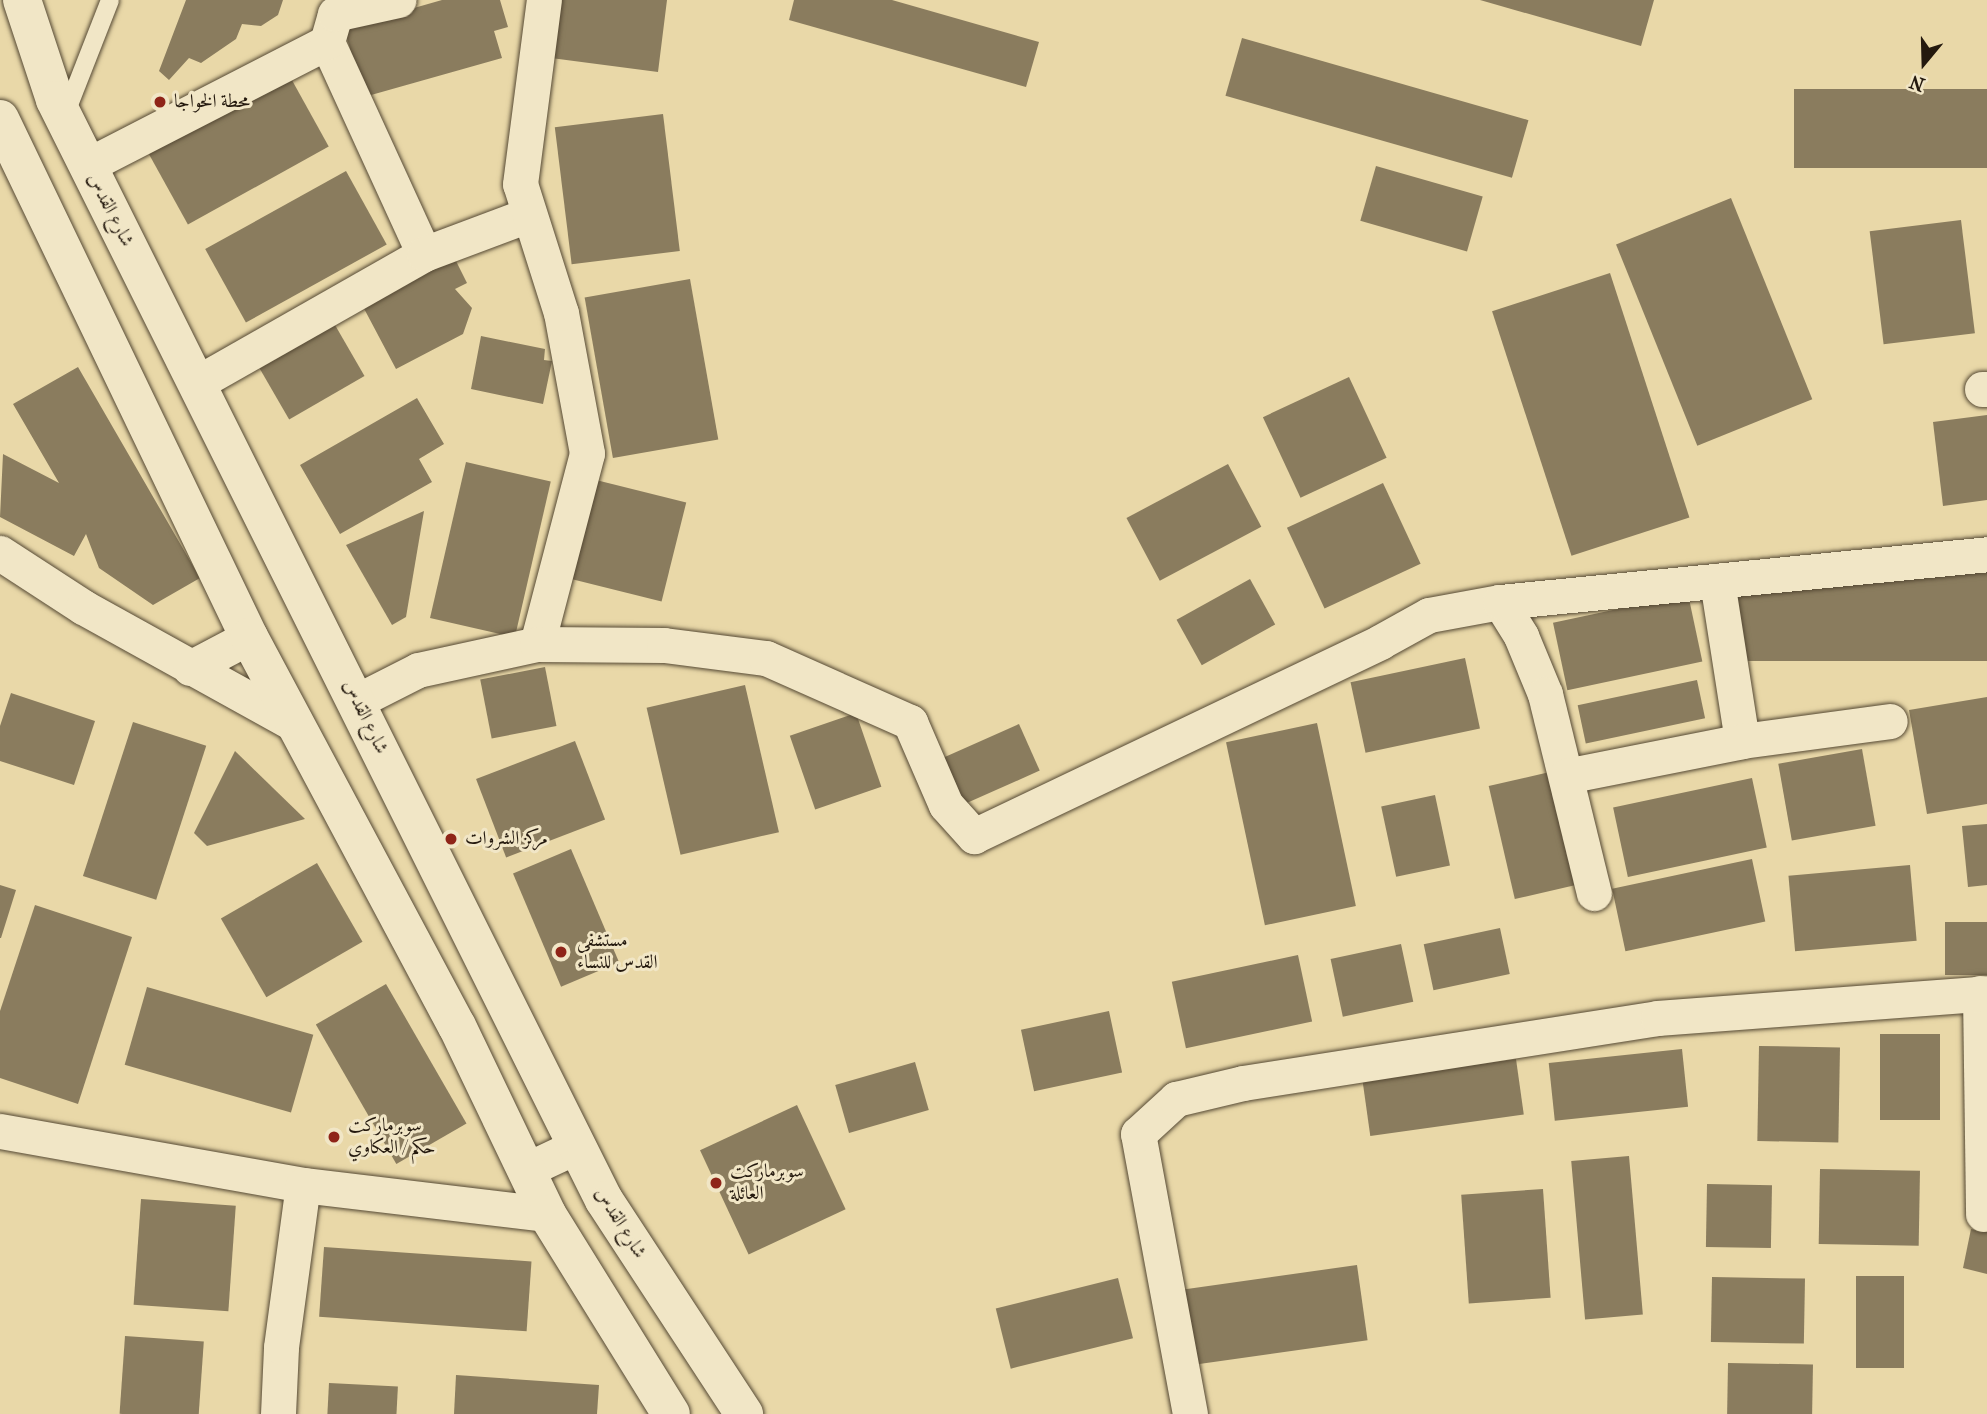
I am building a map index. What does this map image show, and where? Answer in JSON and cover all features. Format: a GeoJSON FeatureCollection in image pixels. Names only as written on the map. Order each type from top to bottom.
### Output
{"type":"FeatureCollection","features":[{"type":"Feature","properties":{"kind":"main road","name":"شارع القدس"},"geometry":{"type":"LineString","coordinates":[[22,0],[64,118],[604,1200],[744,1414]]}},
{"type":"Feature","properties":{"kind":"main road"},"geometry":{"type":"LineString","coordinates":[[0,120],[249,637],[457,1026],[547,1214],[671,1414]]}},
{"type":"Feature","properties":{"kind":"street"},"geometry":{"type":"LineString","coordinates":[[537,644],[587,453],[561,313],[520,184],[544,0]]}},
{"type":"Feature","properties":{"kind":"street"},"geometry":{"type":"LineString","coordinates":[[382,2],[335,14],[327,41],[424,254]]}},
{"type":"Feature","properties":{"kind":"street"},"geometry":{"type":"LineString","coordinates":[[88,165],[327,41]]}},
{"type":"Feature","properties":{"kind":"street"},"geometry":{"type":"LineString","coordinates":[[197,383],[424,254],[528,215]]}},
{"type":"Feature","properties":{"kind":"street"},"geometry":{"type":"LineString","coordinates":[[0,553],[190,668],[296,725]]}},
{"type":"Feature","properties":{"kind":"street"},"geometry":{"type":"LineString","coordinates":[[357,701],[418,670],[537,644],[664,645],[766,659],[910,722],[946,805],[974,836],[1380,642],[1429,615],[1500,602],[1987,554]]}},
{"type":"Feature","properties":{"kind":"street"},"geometry":{"type":"LineString","coordinates":[[1717,581],[1742,741]]}},
{"type":"Feature","properties":{"kind":"street"},"geometry":{"type":"LineString","coordinates":[[1500,602],[1521,636],[1545,694],[1594,893]]}},
{"type":"Feature","properties":{"kind":"street"},"geometry":{"type":"LineString","coordinates":[[190,668],[249,637]]}},
{"type":"Feature","properties":{"kind":"street"},"geometry":{"type":"LineString","coordinates":[[1566,776],[1742,741],[1889,721]]}},
{"type":"Feature","properties":{"kind":"street"},"geometry":{"type":"LineString","coordinates":[[1190,1414],[1138,1133],[1176,1100],[1243,1083],[1658,1018],[1984,993],[1983,1214]]}},
{"type":"Feature","properties":{"kind":"street"},"geometry":{"type":"LineString","coordinates":[[0,1131],[303,1185],[547,1214]]}},
{"type":"Feature","properties":{"kind":"street"},"geometry":{"type":"LineString","coordinates":[[526,1170],[577,1146]]}},
{"type":"Feature","properties":{"kind":"street"},"geometry":{"type":"LineString","coordinates":[[278,1414],[281,1347],[303,1185]]}},
{"type":"Feature","properties":{"kind":"lane"},"geometry":{"type":"LineString","coordinates":[[64,118],[110,0]]}},
{"type":"Feature","properties":{"kind":"building"},"geometry":{"type":"Polygon","coordinates":[[[186,0],[283,0],[278,15],[261,26],[242,24],[236,39],[201,63],[189,58],[169,80],[159,71],[186,0]]]}},
{"type":"Feature","properties":{"kind":"building"},"geometry":{"type":"Polygon","coordinates":[[[442,0],[500,0],[508,27],[494,31],[502,58],[364,97],[344,28],[442,0]]]}},
{"type":"Feature","properties":{"kind":"building"},"geometry":{"type":"Polygon","coordinates":[[[558,0],[667,0],[658,72],[551,58],[558,0]]]}},
{"type":"Feature","properties":{"kind":"building"},"geometry":{"type":"Polygon","coordinates":[[[794,0],[892,0],[1039,42],[1026,87],[789,20],[794,0]]]}},
{"type":"Feature","properties":{"kind":"building"},"geometry":{"type":"Polygon","coordinates":[[[1480,0],[1654,0],[1641,46],[1480,0]]]}},
{"type":"Feature","properties":{"kind":"building"},"geometry":{"type":"Polygon","coordinates":[[[1242,38],[1528,120],[1512,178],[1225,96],[1242,38]]]}},
{"type":"Feature","properties":{"kind":"building"},"geometry":{"type":"Polygon","coordinates":[[[288,73],[329,146],[188,225],[147,151],[288,73]]]}},
{"type":"Feature","properties":{"kind":"building"},"geometry":{"type":"Polygon","coordinates":[[[1794,89],[1987,89],[1987,168],[1794,168],[1794,89]]]}},
{"type":"Feature","properties":{"kind":"building"},"geometry":{"type":"Polygon","coordinates":[[[663,114],[680,251],[572,264],[555,127],[663,114]]]}},
{"type":"Feature","properties":{"kind":"building"},"geometry":{"type":"Polygon","coordinates":[[[1376,166],[1483,197],[1467,251],[1360,221],[1376,166]]]}},
{"type":"Feature","properties":{"kind":"building"},"geometry":{"type":"Polygon","coordinates":[[[346,171],[387,244],[246,323],[205,249],[346,171]]]}},
{"type":"Feature","properties":{"kind":"building"},"geometry":{"type":"Polygon","coordinates":[[[1731,198],[1812,399],[1697,446],[1616,244],[1731,198]]]}},
{"type":"Feature","properties":{"kind":"building"},"geometry":{"type":"Polygon","coordinates":[[[1961,220],[1975,333],[1884,344],[1870,231],[1961,220]]]}},
{"type":"Feature","properties":{"kind":"building"},"geometry":{"type":"Polygon","coordinates":[[[452,253],[467,283],[455,289],[472,308],[463,334],[396,369],[360,301],[452,253]]]}},
{"type":"Feature","properties":{"kind":"building"},"geometry":{"type":"Polygon","coordinates":[[[1610,273],[1689,517],[1571,556],[1492,311],[1610,273]]]}},
{"type":"Feature","properties":{"kind":"building"},"geometry":{"type":"Polygon","coordinates":[[[690,279],[718,440],[613,458],[585,298],[690,279]]]}},
{"type":"Feature","properties":{"kind":"building"},"geometry":{"type":"Polygon","coordinates":[[[335,325],[365,376],[289,420],[260,368],[335,325]]]}},
{"type":"Feature","properties":{"kind":"building"},"geometry":{"type":"Polygon","coordinates":[[[481,336],[545,349],[544,360],[552,361],[543,404],[471,389],[481,336]]]}},
{"type":"Feature","properties":{"kind":"building"},"geometry":{"type":"Polygon","coordinates":[[[78,367],[200,578],[153,605],[99,568],[86,534],[74,556],[0,517],[3,454],[59,483],[13,404],[78,367]]]}},
{"type":"Feature","properties":{"kind":"building"},"geometry":{"type":"Polygon","coordinates":[[[1349,377],[1387,458],[1301,498],[1263,417],[1349,377]]]}},
{"type":"Feature","properties":{"kind":"building"},"geometry":{"type":"Polygon","coordinates":[[[417,398],[444,444],[419,459],[432,482],[340,534],[300,465],[417,398]]]}},
{"type":"Feature","properties":{"kind":"building"},"geometry":{"type":"Polygon","coordinates":[[[1987,415],[1987,500],[1943,506],[1933,422],[1987,415]]]}},
{"type":"Feature","properties":{"kind":"building"},"geometry":{"type":"Polygon","coordinates":[[[466,462],[551,482],[515,637],[430,618],[466,462]]]}},
{"type":"Feature","properties":{"kind":"building"},"geometry":{"type":"Polygon","coordinates":[[[1228,464],[1261,527],[1160,581],[1126,518],[1228,464]]]}},
{"type":"Feature","properties":{"kind":"building"},"geometry":{"type":"Polygon","coordinates":[[[596,480],[686,502],[662,601],[571,579],[596,480]]]}},
{"type":"Feature","properties":{"kind":"building"},"geometry":{"type":"Polygon","coordinates":[[[1383,483],[1421,564],[1325,608],[1287,528],[1383,483]]]}},
{"type":"Feature","properties":{"kind":"building"},"geometry":{"type":"Polygon","coordinates":[[[424,511],[406,617],[392,625],[346,545],[424,511]]]}},
{"type":"Feature","properties":{"kind":"building"},"geometry":{"type":"Polygon","coordinates":[[[1731,565],[1987,565],[1987,661],[1731,661],[1731,565]]]}},
{"type":"Feature","properties":{"kind":"building"},"geometry":{"type":"Polygon","coordinates":[[[1250,579],[1275,624],[1202,665],[1177,620],[1250,579]]]}},
{"type":"Feature","properties":{"kind":"building"},"geometry":{"type":"Polygon","coordinates":[[[1688,594],[1702,661],[1567,690],[1553,623],[1688,594]]]}},
{"type":"Feature","properties":{"kind":"building"},"geometry":{"type":"Polygon","coordinates":[[[1465,658],[1480,728],[1366,753],[1351,682],[1465,658]]]}},
{"type":"Feature","properties":{"kind":"building"},"geometry":{"type":"Polygon","coordinates":[[[545,667],[556,726],[492,738],[480,680],[545,667]]]}},
{"type":"Feature","properties":{"kind":"building"},"geometry":{"type":"Polygon","coordinates":[[[1697,680],[1705,718],[1586,744],[1578,705],[1697,680]]]}},
{"type":"Feature","properties":{"kind":"building"},"geometry":{"type":"Polygon","coordinates":[[[745,685],[779,832],[681,855],[647,708],[745,685]]]}},
{"type":"Feature","properties":{"kind":"building"},"geometry":{"type":"Polygon","coordinates":[[[11,693],[95,721],[74,785],[0,761],[0,726],[11,693]]]}},
{"type":"Feature","properties":{"kind":"building"},"geometry":{"type":"Polygon","coordinates":[[[1987,697],[1987,804],[1927,814],[1909,710],[1987,697]]]}},
{"type":"Feature","properties":{"kind":"building"},"geometry":{"type":"Polygon","coordinates":[[[856,713],[881,787],[815,810],[790,736],[856,713]]]}},
{"type":"Feature","properties":{"kind":"building"},"geometry":{"type":"Polygon","coordinates":[[[133,722],[206,746],[156,900],[83,876],[133,722]]]}},
{"type":"Feature","properties":{"kind":"building"},"geometry":{"type":"Polygon","coordinates":[[[1317,723],[1356,906],[1265,925],[1226,742],[1317,723]]]}},
{"type":"Feature","properties":{"kind":"building"},"geometry":{"type":"Polygon","coordinates":[[[1019,724],[1040,771],[964,804],[943,758],[1019,724]]]}},
{"type":"Feature","properties":{"kind":"building"},"geometry":{"type":"Polygon","coordinates":[[[575,741],[605,819],[506,857],[476,779],[575,741]]]}},
{"type":"Feature","properties":{"kind":"building"},"geometry":{"type":"Polygon","coordinates":[[[1862,749],[1876,826],[1792,841],[1778,764],[1862,749]]]}},
{"type":"Feature","properties":{"kind":"building"},"geometry":{"type":"Polygon","coordinates":[[[235,751],[305,819],[207,846],[194,833],[235,751]]]}},
{"type":"Feature","properties":{"kind":"building"},"geometry":{"type":"Polygon","coordinates":[[[1554,771],[1580,884],[1515,899],[1489,786],[1554,771]]]}},
{"type":"Feature","properties":{"kind":"building"},"geometry":{"type":"Polygon","coordinates":[[[1752,778],[1767,847],[1628,877],[1613,808],[1752,778]]]}},
{"type":"Feature","properties":{"kind":"building"},"geometry":{"type":"Polygon","coordinates":[[[1435,795],[1450,865],[1396,877],[1381,806],[1435,795]]]}},
{"type":"Feature","properties":{"kind":"building"},"geometry":{"type":"Polygon","coordinates":[[[1987,824],[1987,885],[1968,887],[1962,826],[1987,824]]]}},
{"type":"Feature","properties":{"kind":"building"},"geometry":{"type":"Polygon","coordinates":[[[571,849],[619,962],[561,987],[513,874],[571,849]]]}},
{"type":"Feature","properties":{"kind":"building"},"geometry":{"type":"Polygon","coordinates":[[[1752,859],[1765,922],[1625,951],[1612,889],[1752,859]]]}},
{"type":"Feature","properties":{"kind":"building"},"geometry":{"type":"Polygon","coordinates":[[[317,863],[362,942],[266,997],[221,918],[317,863]]]}},
{"type":"Feature","properties":{"kind":"building"},"geometry":{"type":"Polygon","coordinates":[[[1910,865],[1917,941],[1795,951],[1788,876],[1910,865]]]}},
{"type":"Feature","properties":{"kind":"building"},"geometry":{"type":"Polygon","coordinates":[[[0,885],[16,890],[1,938],[0,938],[0,885]]]}},
{"type":"Feature","properties":{"kind":"building"},"geometry":{"type":"Polygon","coordinates":[[[35,905],[132,937],[78,1104],[0,1078],[0,1011],[35,905]]]}},
{"type":"Feature","properties":{"kind":"building"},"geometry":{"type":"Polygon","coordinates":[[[1945,922],[1987,922],[1987,975],[1945,975],[1945,922]]]}},
{"type":"Feature","properties":{"kind":"building"},"geometry":{"type":"Polygon","coordinates":[[[1500,928],[1510,974],[1433,990],[1424,944],[1500,928]]]}},
{"type":"Feature","properties":{"kind":"building"},"geometry":{"type":"Polygon","coordinates":[[[1401,944],[1413,1002],[1343,1017],[1331,959],[1401,944]]]}},
{"type":"Feature","properties":{"kind":"building"},"geometry":{"type":"Polygon","coordinates":[[[1298,955],[1312,1022],[1186,1048],[1172,982],[1298,955]]]}},
{"type":"Feature","properties":{"kind":"building"},"geometry":{"type":"Polygon","coordinates":[[[386,984],[466,1123],[396,1164],[316,1024],[386,984]]]}},
{"type":"Feature","properties":{"kind":"building"},"geometry":{"type":"Polygon","coordinates":[[[147,987],[313,1035],[291,1113],[125,1065],[147,987]]]}},
{"type":"Feature","properties":{"kind":"building"},"geometry":{"type":"Polygon","coordinates":[[[1109,1011],[1122,1073],[1034,1091],[1021,1030],[1109,1011]]]}},
{"type":"Feature","properties":{"kind":"building"},"geometry":{"type":"Polygon","coordinates":[[[1880,1034],[1940,1034],[1940,1120],[1880,1120],[1880,1034]]]}},
{"type":"Feature","properties":{"kind":"building"},"geometry":{"type":"Polygon","coordinates":[[[1759,1046],[1840,1047],[1838,1142],[1757,1141],[1759,1046]]]}},
{"type":"Feature","properties":{"kind":"building"},"geometry":{"type":"Polygon","coordinates":[[[1682,1049],[1688,1107],[1555,1121],[1549,1063],[1682,1049]]]}},
{"type":"Feature","properties":{"kind":"building"},"geometry":{"type":"Polygon","coordinates":[[[1516,1059],[1524,1114],[1370,1136],[1363,1081],[1516,1059]]]}},
{"type":"Feature","properties":{"kind":"building"},"geometry":{"type":"Polygon","coordinates":[[[915,1062],[929,1110],[849,1133],[835,1085],[915,1062]]]}},
{"type":"Feature","properties":{"kind":"building"},"geometry":{"type":"Polygon","coordinates":[[[797,1105],[846,1209],[749,1254],[700,1150],[797,1105]]]}},
{"type":"Feature","properties":{"kind":"building"},"geometry":{"type":"Polygon","coordinates":[[[1629,1156],[1643,1314],[1585,1319],[1571,1161],[1629,1156]]]}},
{"type":"Feature","properties":{"kind":"building"},"geometry":{"type":"Polygon","coordinates":[[[1820,1169],[1920,1171],[1919,1246],[1819,1244],[1820,1169]]]}},
{"type":"Feature","properties":{"kind":"building"},"geometry":{"type":"Polygon","coordinates":[[[1707,1184],[1772,1185],[1771,1248],[1706,1247],[1707,1184]]]}},
{"type":"Feature","properties":{"kind":"building"},"geometry":{"type":"Polygon","coordinates":[[[1543,1189],[1551,1298],[1469,1303],[1461,1195],[1543,1189]]]}},
{"type":"Feature","properties":{"kind":"building"},"geometry":{"type":"Polygon","coordinates":[[[141,1199],[236,1206],[228,1311],[134,1305],[141,1199]]]}},
{"type":"Feature","properties":{"kind":"building"},"geometry":{"type":"Polygon","coordinates":[[[1971,1229],[1987,1232],[1987,1274],[1963,1268],[1971,1229]]]}},
{"type":"Feature","properties":{"kind":"building"},"geometry":{"type":"Polygon","coordinates":[[[324,1247],[531,1262],[527,1331],[319,1317],[324,1247]]]}},
{"type":"Feature","properties":{"kind":"building"},"geometry":{"type":"Polygon","coordinates":[[[1357,1265],[1368,1340],[1192,1365],[1182,1290],[1357,1265]]]}},
{"type":"Feature","properties":{"kind":"building"},"geometry":{"type":"Polygon","coordinates":[[[1856,1276],[1904,1276],[1904,1368],[1856,1368],[1856,1276]]]}},
{"type":"Feature","properties":{"kind":"building"},"geometry":{"type":"Polygon","coordinates":[[[1712,1277],[1805,1279],[1804,1344],[1711,1342],[1712,1277]]]}},
{"type":"Feature","properties":{"kind":"building"},"geometry":{"type":"Polygon","coordinates":[[[1118,1278],[1133,1338],[1011,1369],[996,1308],[1118,1278]]]}},
{"type":"Feature","properties":{"kind":"building"},"geometry":{"type":"Polygon","coordinates":[[[125,1336],[204,1342],[199,1414],[120,1414],[125,1336]]]}},
{"type":"Feature","properties":{"kind":"building"},"geometry":{"type":"Polygon","coordinates":[[[1728,1363],[1813,1364],[1812,1414],[1727,1414],[1728,1363]]]}},
{"type":"Feature","properties":{"kind":"building"},"geometry":{"type":"Polygon","coordinates":[[[456,1375],[599,1385],[597,1414],[454,1414],[456,1375]]]}},
{"type":"Feature","properties":{"kind":"building"},"geometry":{"type":"Polygon","coordinates":[[[329,1383],[398,1387],[396,1414],[327,1414],[329,1383]]]}},
{"type":"Feature","properties":{"kind":"place","name":"محطة الخواجا"},"geometry":{"type":"Point","coordinates":[160,102]}},
{"type":"Feature","properties":{"kind":"place","name":"مركز الشروات"},"geometry":{"type":"Point","coordinates":[451,839]}},
{"type":"Feature","properties":{"kind":"place","name":"مستشفى القدس للنساء"},"geometry":{"type":"Point","coordinates":[561,952]}},
{"type":"Feature","properties":{"kind":"place","name":"سوبرماركت حكم / العكاوي"},"geometry":{"type":"Point","coordinates":[334,1137]}},
{"type":"Feature","properties":{"kind":"place","name":"سوبرماركت العائلة"},"geometry":{"type":"Point","coordinates":[716,1183]}}]}
